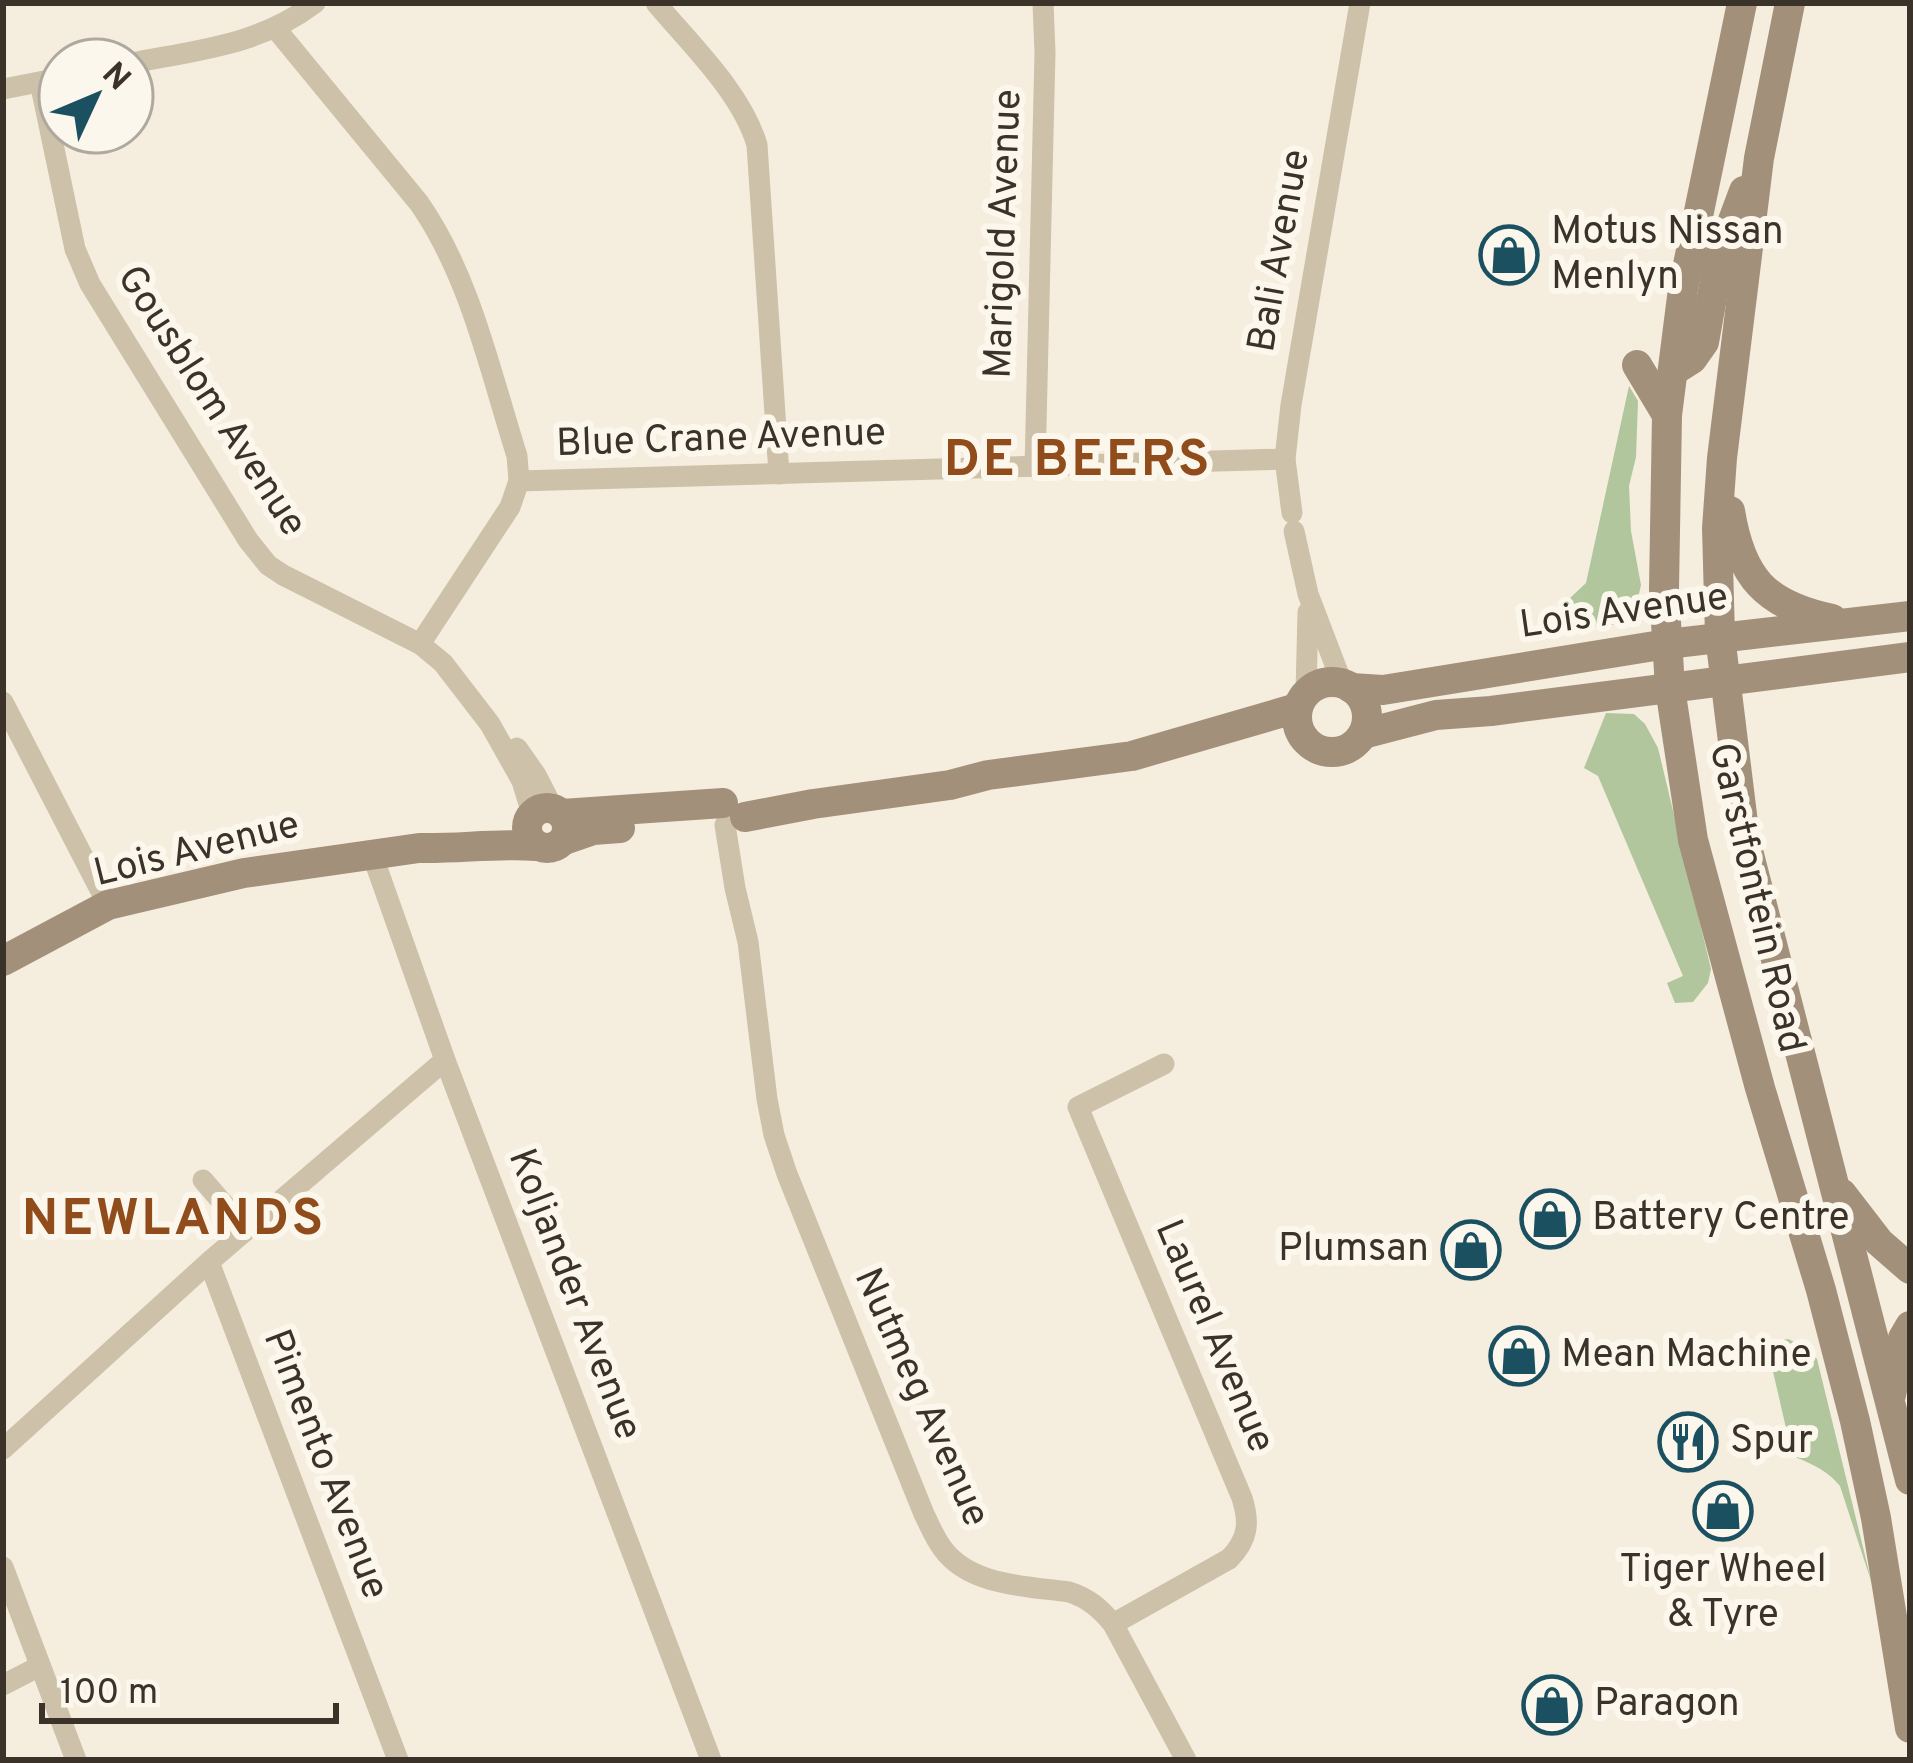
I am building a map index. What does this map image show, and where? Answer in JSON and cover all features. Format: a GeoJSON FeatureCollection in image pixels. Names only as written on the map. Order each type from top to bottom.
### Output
{"type":"FeatureCollection","features":[{"type":"Feature","properties":{"kind":"main road","name":"Garstfontein Road"},"geometry":{"type":"LineString","coordinates":[[1742,3],[1683,289],[1667,415],[1663,536],[1670,688],[1693,840],[1855,1421],[1910,1728]]}},
{"type":"Feature","properties":{"kind":"main road","name":"Garstfontein Road"},"geometry":{"type":"LineString","coordinates":[[1790,3],[1759,158],[1722,458],[1717,528],[1720,637],[1744,839],[1910,1480]]}},
{"type":"Feature","properties":{"kind":"main road"},"geometry":{"type":"LineString","coordinates":[[1673,370],[1692,359],[1704,342],[1724,239],[1759,158]]}},
{"type":"Feature","properties":{"kind":"main road"},"geometry":{"type":"LineString","coordinates":[[1637,365],[1667,415]]}},
{"type":"Feature","properties":{"kind":"main road"},"geometry":{"type":"LineString","coordinates":[[1722,458],[1734,536],[1758,584],[1790,607],[1853,623]]}},
{"type":"Feature","properties":{"kind":"main road","name":"Lois Avenue"},"geometry":{"type":"LineString","coordinates":[[1346,686],[1383,690],[1667,644],[1910,616]]}},
{"type":"Feature","properties":{"kind":"main road","name":"Lois Avenue"},"geometry":{"type":"LineString","coordinates":[[1364,734],[1436,715],[1910,657]]}},
{"type":"Feature","properties":{"kind":"main road"},"geometry":{"type":"LineString","coordinates":[[1322,683],[1346,686],[1359,694],[1367,714],[1364,734],[1351,748],[1319,751],[1302,712],[1322,683]]}},
{"type":"Feature","properties":{"kind":"main road","name":"Lois Avenue"},"geometry":{"type":"LineString","coordinates":[[3,961],[108,905],[244,873],[419,848],[546,823],[733,815],[802,787],[840,782],[948,772],[988,775],[1132,756],[1168,758],[1208,743],[1266,739],[1302,712]]}},
{"type":"Feature","properties":{"kind":"main road"},"geometry":{"type":"LineString","coordinates":[[1832,1179],[1879,1243],[1910,1269]]}},
{"type":"Feature","properties":{"kind":"main road"},"geometry":{"type":"LineString","coordinates":[[1890,1402],[1903,1338],[1910,1326]]}},
{"type":"Feature","properties":{"kind":"street"},"geometry":{"type":"LineString","coordinates":[[156,59],[276,29],[314,3]]}},
{"type":"Feature","properties":{"kind":"street"},"geometry":{"type":"LineString","coordinates":[[656,3],[734,98],[757,145],[779,474]]}},
{"type":"Feature","properties":{"kind":"street","name":"Marigold Avenue"},"geometry":{"type":"LineString","coordinates":[[1034,467],[1046,53],[1043,3]]}},
{"type":"Feature","properties":{"kind":"street","name":"Bali Avenue"},"geometry":{"type":"LineString","coordinates":[[1346,686],[1308,594],[1285,459],[1360,3]]}},
{"type":"Feature","properties":{"kind":"street"},"geometry":{"type":"LineString","coordinates":[[276,29],[440,232],[458,273],[517,455],[519,482],[510,508],[420,644]]}},
{"type":"Feature","properties":{"kind":"street"},"geometry":{"type":"LineString","coordinates":[[3,89],[36,83]]}},
{"type":"Feature","properties":{"kind":"street","name":"Gousblom Avenue"},"geometry":{"type":"LineString","coordinates":[[61,156],[75,249],[90,284],[248,540],[268,565],[420,644],[442,663],[490,724],[546,823]]}},
{"type":"Feature","properties":{"kind":"street","name":"Blue Crane Avenue"},"geometry":{"type":"LineString","coordinates":[[519,482],[1285,459]]}},
{"type":"Feature","properties":{"kind":"street","name":"Bali Avenue"},"geometry":{"type":"LineString","coordinates":[[1302,712],[1308,594]]}},
{"type":"Feature","properties":{"kind":"street"},"geometry":{"type":"LineString","coordinates":[[3,703],[108,905]]}},
{"type":"Feature","properties":{"kind":"street","name":"Nutmeg Avenue"},"geometry":{"type":"LineString","coordinates":[[733,815],[751,921],[748,943],[774,1135],[924,1514],[942,1548],[970,1572],[1082,1596],[1104,1612],[1186,1760]]}},
{"type":"Feature","properties":{"kind":"street","name":"Koljander Avenue"},"geometry":{"type":"LineString","coordinates":[[373,854],[445,1060],[711,1760]]}},
{"type":"Feature","properties":{"kind":"street"},"geometry":{"type":"LineString","coordinates":[[3,1449],[208,1262],[445,1060]]}},
{"type":"Feature","properties":{"kind":"street","name":"Laurel Avenue"},"geometry":{"type":"LineString","coordinates":[[1113,1624],[1229,1559],[1247,1533],[1242,1498],[1078,1107],[1164,1064]]}},
{"type":"Feature","properties":{"kind":"street"},"geometry":{"type":"LineString","coordinates":[[203,1180],[246,1230]]}},
{"type":"Feature","properties":{"kind":"street","name":"Pimento Avenue"},"geometry":{"type":"LineString","coordinates":[[208,1262],[398,1760]]}},
{"type":"Feature","properties":{"kind":"street"},"geometry":{"type":"LineString","coordinates":[[3,1567],[76,1760]]}},
{"type":"Feature","properties":{"kind":"street"},"geometry":{"type":"LineString","coordinates":[[3,1685],[40,1666]]}},
{"type":"Feature","properties":{"kind":"green space"},"geometry":{"type":"Polygon","coordinates":[[[1629,386],[1638,401],[1636,457],[1629,486],[1641,585],[1636,607],[1612,625],[1534,632],[1586,583],[1629,386]]]}},
{"type":"Feature","properties":{"kind":"green space"},"geometry":{"type":"Polygon","coordinates":[[[1606,713],[1634,714],[1658,748],[1711,969],[1708,983],[1693,1002],[1675,1003],[1667,983],[1683,976],[1598,776],[1584,768],[1606,713]]]}},
{"type":"Feature","properties":{"kind":"green space"},"geometry":{"type":"Polygon","coordinates":[[[1788,1339],[1808,1348],[1817,1359],[1872,1584],[1840,1486],[1819,1468],[1775,1448],[1774,1442],[1789,1441],[1768,1350],[1755,1345],[1788,1339]]]}},
{"type":"Feature","properties":{"kind":"place","name":"Motus Nissan Menlyn"},"geometry":{"type":"Point","coordinates":[1509,255]}},
{"type":"Feature","properties":{"kind":"place","name":"Battery Centre"},"geometry":{"type":"Point","coordinates":[1550,1219]}},
{"type":"Feature","properties":{"kind":"place","name":"Plumsan"},"geometry":{"type":"Point","coordinates":[1471,1250]}},
{"type":"Feature","properties":{"kind":"place","name":"Mean Machine"},"geometry":{"type":"Point","coordinates":[1519,1356]}},
{"type":"Feature","properties":{"kind":"place","name":"Spur"},"geometry":{"type":"Point","coordinates":[1688,1442]}},
{"type":"Feature","properties":{"kind":"place","name":"Tiger Wheel & Tyre"},"geometry":{"type":"Point","coordinates":[1723,1511]}},
{"type":"Feature","properties":{"kind":"place","name":"Paragon"},"geometry":{"type":"Point","coordinates":[1552,1705]}},
{"type":"Feature","properties":{"kind":"district","name":"DE BEERS"},"geometry":{"type":"Point","coordinates":[1078,462]}},
{"type":"Feature","properties":{"kind":"district","name":"NEWLANDS"},"geometry":{"type":"Point","coordinates":[174,1221]}}]}
